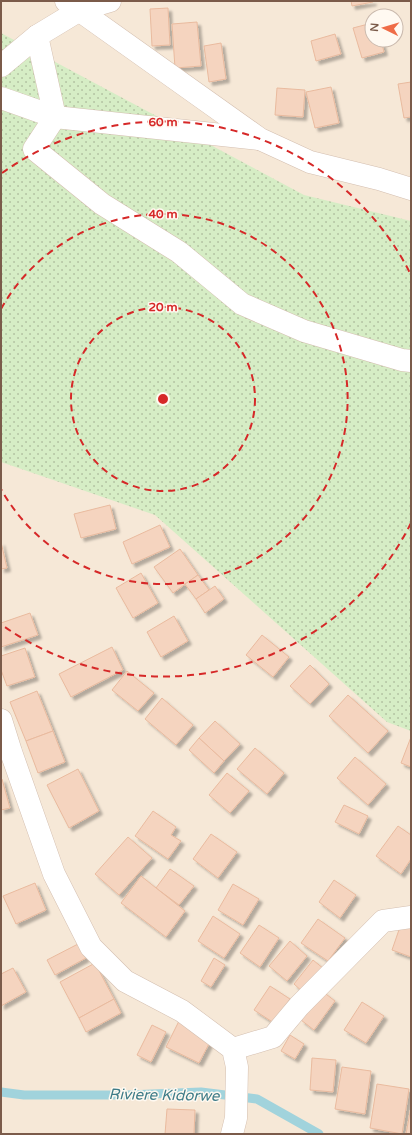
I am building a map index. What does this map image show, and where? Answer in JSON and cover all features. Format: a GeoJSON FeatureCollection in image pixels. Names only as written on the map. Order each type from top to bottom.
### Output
{"type":"FeatureCollection","features":[{"type":"Feature","properties":{"kind":"street"},"geometry":{"type":"LineString","coordinates":[[1,66],[73,6],[110,1]]}},
{"type":"Feature","properties":{"kind":"street"},"geometry":{"type":"LineString","coordinates":[[73,6],[260,139],[310,162],[379,179],[411,189]]}},
{"type":"Feature","properties":{"kind":"street"},"geometry":{"type":"LineString","coordinates":[[37,36],[55,117],[34,149],[102,204],[179,252],[242,304],[304,331],[402,360],[411,361]]}},
{"type":"Feature","properties":{"kind":"street"},"geometry":{"type":"LineString","coordinates":[[1,98],[55,117],[260,139]]}},
{"type":"Feature","properties":{"kind":"street"},"geometry":{"type":"LineString","coordinates":[[1,720],[54,874],[91,947],[125,981],[182,1011],[235,1058],[234,1126]]}},
{"type":"Feature","properties":{"kind":"street"},"geometry":{"type":"LineString","coordinates":[[235,1058],[273,1037],[299,1006],[383,921],[411,917]]}},
{"type":"Feature","properties":{"kind":"shaded area"},"geometry":{"type":"Polygon","coordinates":[[[1,1],[411,1],[411,1134],[1,1134],[1,1]]]}},
{"type":"Feature","properties":{"kind":"green space"},"geometry":{"type":"Polygon","coordinates":[[[1,33],[304,195],[411,221],[411,731],[387,722],[155,515],[1,462],[1,33]]]}},
{"type":"Feature","properties":{"kind":"building"},"geometry":{"type":"Polygon","coordinates":[[[351,1],[373,1],[373,2],[352,6],[351,1]]]}},
{"type":"Feature","properties":{"kind":"building"},"geometry":{"type":"Polygon","coordinates":[[[168,8],[170,45],[152,46],[150,9],[168,8]]]}},
{"type":"Feature","properties":{"kind":"building"},"geometry":{"type":"Polygon","coordinates":[[[197,22],[201,66],[175,68],[172,24],[197,22]]]}},
{"type":"Feature","properties":{"kind":"building"},"geometry":{"type":"Polygon","coordinates":[[[364,25],[364,48],[383,48],[384,52],[362,58],[353,28],[364,25]]]}},
{"type":"Feature","properties":{"kind":"building"},"geometry":{"type":"Polygon","coordinates":[[[335,34],[341,54],[316,61],[311,41],[335,34]]]}},
{"type":"Feature","properties":{"kind":"building"},"geometry":{"type":"Polygon","coordinates":[[[221,43],[226,79],[209,82],[204,46],[221,43]]]}},
{"type":"Feature","properties":{"kind":"building"},"geometry":{"type":"Polygon","coordinates":[[[411,82],[411,117],[404,118],[398,84],[411,82]]]}},
{"type":"Feature","properties":{"kind":"building"},"geometry":{"type":"Polygon","coordinates":[[[331,87],[339,123],[315,128],[306,92],[331,87]]]}},
{"type":"Feature","properties":{"kind":"building"},"geometry":{"type":"Polygon","coordinates":[[[277,88],[305,90],[303,117],[275,115],[277,88]]]}},
{"type":"Feature","properties":{"kind":"building"},"geometry":{"type":"Polygon","coordinates":[[[110,505],[116,529],[81,538],[74,514],[110,505]]]}},
{"type":"Feature","properties":{"kind":"building"},"geometry":{"type":"Polygon","coordinates":[[[160,525],[170,547],[132,564],[123,542],[160,525]]]}},
{"type":"Feature","properties":{"kind":"building"},"geometry":{"type":"Polygon","coordinates":[[[1,542],[7,568],[1,569],[1,542]]]}},
{"type":"Feature","properties":{"kind":"building"},"geometry":{"type":"Polygon","coordinates":[[[180,549],[198,575],[173,593],[154,567],[180,549]]]}},
{"type":"Feature","properties":{"kind":"building"},"geometry":{"type":"Polygon","coordinates":[[[141,573],[158,603],[133,618],[116,588],[141,573]]]}},
{"type":"Feature","properties":{"kind":"building"},"geometry":{"type":"Polygon","coordinates":[[[198,575],[209,590],[196,599],[185,584],[198,575]]]}},
{"type":"Feature","properties":{"kind":"building"},"geometry":{"type":"Polygon","coordinates":[[[215,586],[224,599],[205,613],[196,599],[215,586]]]}},
{"type":"Feature","properties":{"kind":"building"},"geometry":{"type":"Polygon","coordinates":[[[30,613],[38,635],[1,647],[1,623],[30,613]]]}},
{"type":"Feature","properties":{"kind":"building"},"geometry":{"type":"Polygon","coordinates":[[[174,616],[188,641],[161,657],[147,632],[174,616]]]}},
{"type":"Feature","properties":{"kind":"building"},"geometry":{"type":"Polygon","coordinates":[[[262,635],[289,657],[273,677],[246,655],[262,635]]]}},
{"type":"Feature","properties":{"kind":"building"},"geometry":{"type":"Polygon","coordinates":[[[112,647],[123,670],[71,697],[59,674],[112,647]]]}},
{"type":"Feature","properties":{"kind":"building"},"geometry":{"type":"Polygon","coordinates":[[[25,648],[35,677],[7,686],[1,670],[1,656],[25,648]]]}},
{"type":"Feature","properties":{"kind":"building"},"geometry":{"type":"Polygon","coordinates":[[[310,665],[329,684],[310,704],[290,686],[310,665]]]}},
{"type":"Feature","properties":{"kind":"building"},"geometry":{"type":"Polygon","coordinates":[[[127,671],[154,693],[138,711],[112,690],[127,671]]]}},
{"type":"Feature","properties":{"kind":"building"},"geometry":{"type":"Polygon","coordinates":[[[37,691],[53,731],[26,741],[10,702],[37,691]]]}},
{"type":"Feature","properties":{"kind":"building"},"geometry":{"type":"Polygon","coordinates":[[[348,695],[388,731],[368,753],[329,716],[348,695]]]}},
{"type":"Feature","properties":{"kind":"building"},"geometry":{"type":"Polygon","coordinates":[[[162,698],[193,725],[176,745],[145,719],[162,698]]]}},
{"type":"Feature","properties":{"kind":"building"},"geometry":{"type":"Polygon","coordinates":[[[215,721],[240,744],[224,761],[199,738],[215,721]]]}},
{"type":"Feature","properties":{"kind":"building"},"geometry":{"type":"Polygon","coordinates":[[[53,731],[65,762],[38,773],[26,741],[53,731]]]}},
{"type":"Feature","properties":{"kind":"building"},"geometry":{"type":"Polygon","coordinates":[[[411,737],[411,767],[401,763],[411,737]]]}},
{"type":"Feature","properties":{"kind":"building"},"geometry":{"type":"Polygon","coordinates":[[[199,738],[224,761],[214,773],[189,750],[199,738]]]}},
{"type":"Feature","properties":{"kind":"building"},"geometry":{"type":"Polygon","coordinates":[[[255,748],[284,773],[267,794],[237,769],[255,748]]]}},
{"type":"Feature","properties":{"kind":"building"},"geometry":{"type":"Polygon","coordinates":[[[355,757],[386,784],[368,805],[337,778],[355,757]]]}},
{"type":"Feature","properties":{"kind":"building"},"geometry":{"type":"Polygon","coordinates":[[[78,769],[99,811],[69,828],[47,785],[78,769]]]}},
{"type":"Feature","properties":{"kind":"building"},"geometry":{"type":"Polygon","coordinates":[[[227,773],[249,791],[230,813],[209,795],[227,773]]]}},
{"type":"Feature","properties":{"kind":"building"},"geometry":{"type":"Polygon","coordinates":[[[1,779],[10,808],[1,810],[1,779]]]}},
{"type":"Feature","properties":{"kind":"building"},"geometry":{"type":"Polygon","coordinates":[[[344,805],[368,816],[359,834],[335,822],[344,805]]]}},
{"type":"Feature","properties":{"kind":"building"},"geometry":{"type":"Polygon","coordinates":[[[153,811],[176,827],[171,835],[181,841],[168,859],[135,836],[153,811]]]}},
{"type":"Feature","properties":{"kind":"building"},"geometry":{"type":"Polygon","coordinates":[[[398,826],[411,835],[411,859],[401,874],[376,856],[398,826]]]}},
{"type":"Feature","properties":{"kind":"building"},"geometry":{"type":"Polygon","coordinates":[[[211,834],[237,852],[218,878],[193,859],[211,834]]]}},
{"type":"Feature","properties":{"kind":"building"},"geometry":{"type":"Polygon","coordinates":[[[128,837],[152,858],[119,895],[95,874],[128,837]]]}},
{"type":"Feature","properties":{"kind":"building"},"geometry":{"type":"Polygon","coordinates":[[[170,869],[194,886],[179,905],[156,888],[170,869]]]}},
{"type":"Feature","properties":{"kind":"building"},"geometry":{"type":"Polygon","coordinates":[[[141,876],[185,911],[166,937],[121,903],[141,876]]]}},
{"type":"Feature","properties":{"kind":"building"},"geometry":{"type":"Polygon","coordinates":[[[334,880],[356,895],[340,918],[319,902],[334,880]]]}},
{"type":"Feature","properties":{"kind":"building"},"geometry":{"type":"Polygon","coordinates":[[[35,883],[46,910],[16,924],[3,896],[35,883]]]}},
{"type":"Feature","properties":{"kind":"building"},"geometry":{"type":"Polygon","coordinates":[[[233,884],[259,899],[243,925],[218,910],[233,884]]]}},
{"type":"Feature","properties":{"kind":"building"},"geometry":{"type":"Polygon","coordinates":[[[213,916],[240,934],[224,958],[198,941],[213,916]]]}},
{"type":"Feature","properties":{"kind":"building"},"geometry":{"type":"Polygon","coordinates":[[[318,919],[345,938],[328,961],[301,943],[318,919]]]}},
{"type":"Feature","properties":{"kind":"building"},"geometry":{"type":"Polygon","coordinates":[[[401,924],[411,928],[411,957],[392,950],[401,924]]]}},
{"type":"Feature","properties":{"kind":"building"},"geometry":{"type":"Polygon","coordinates":[[[259,925],[279,938],[260,967],[240,953],[259,925]]]}},
{"type":"Feature","properties":{"kind":"building"},"geometry":{"type":"Polygon","coordinates":[[[290,941],[307,956],[287,981],[269,966],[290,941]]]}},
{"type":"Feature","properties":{"kind":"building"},"geometry":{"type":"Polygon","coordinates":[[[78,944],[86,958],[55,975],[47,960],[78,944]]]}},
{"type":"Feature","properties":{"kind":"building"},"geometry":{"type":"Polygon","coordinates":[[[214,958],[225,965],[211,987],[201,981],[214,958]]]}},
{"type":"Feature","properties":{"kind":"building"},"geometry":{"type":"Polygon","coordinates":[[[313,960],[324,969],[304,993],[294,984],[313,960]]]}},
{"type":"Feature","properties":{"kind":"building"},"geometry":{"type":"Polygon","coordinates":[[[95,963],[114,999],[79,1018],[60,982],[95,963]]]}},
{"type":"Feature","properties":{"kind":"building"},"geometry":{"type":"Polygon","coordinates":[[[13,968],[26,992],[1,1006],[1,974],[13,968]]]}},
{"type":"Feature","properties":{"kind":"building"},"geometry":{"type":"Polygon","coordinates":[[[270,986],[290,999],[274,1023],[254,1010],[270,986]]]}},
{"type":"Feature","properties":{"kind":"building"},"geometry":{"type":"Polygon","coordinates":[[[322,991],[335,1001],[314,1030],[301,1020],[322,991]]]}},
{"type":"Feature","properties":{"kind":"building"},"geometry":{"type":"Polygon","coordinates":[[[114,999],[121,1013],[86,1032],[79,1018],[114,999]]]}},
{"type":"Feature","properties":{"kind":"building"},"geometry":{"type":"Polygon","coordinates":[[[362,1002],[384,1016],[366,1043],[344,1030],[362,1002]]]}},
{"type":"Feature","properties":{"kind":"building"},"geometry":{"type":"Polygon","coordinates":[[[179,1021],[212,1038],[199,1063],[166,1047],[179,1021]]]}},
{"type":"Feature","properties":{"kind":"building"},"geometry":{"type":"Polygon","coordinates":[[[152,1025],[166,1032],[151,1062],[137,1055],[152,1025]]]}},
{"type":"Feature","properties":{"kind":"building"},"geometry":{"type":"Polygon","coordinates":[[[290,1035],[304,1044],[295,1059],[281,1051],[290,1035]]]}},
{"type":"Feature","properties":{"kind":"building"},"geometry":{"type":"Polygon","coordinates":[[[312,1058],[336,1060],[333,1092],[310,1090],[312,1058]]]}},
{"type":"Feature","properties":{"kind":"building"},"geometry":{"type":"Polygon","coordinates":[[[342,1067],[371,1071],[365,1114],[335,1109],[342,1067]]]}},
{"type":"Feature","properties":{"kind":"building"},"geometry":{"type":"Polygon","coordinates":[[[377,1084],[409,1089],[402,1134],[370,1128],[377,1084]]]}},
{"type":"Feature","properties":{"kind":"building"},"geometry":{"type":"Polygon","coordinates":[[[411,1107],[411,1134],[406,1134],[411,1107]]]}},
{"type":"Feature","properties":{"kind":"building"},"geometry":{"type":"Polygon","coordinates":[[[167,1109],[195,1110],[194,1134],[165,1134],[167,1109]]]}},
{"type":"Feature","properties":{"kind":"waterway","name":"Riviere Kidorwe"},"geometry":{"type":"LineString","coordinates":[[1,1092],[24,1095],[128,1095],[201,1092],[257,1099],[319,1134]]}}]}
